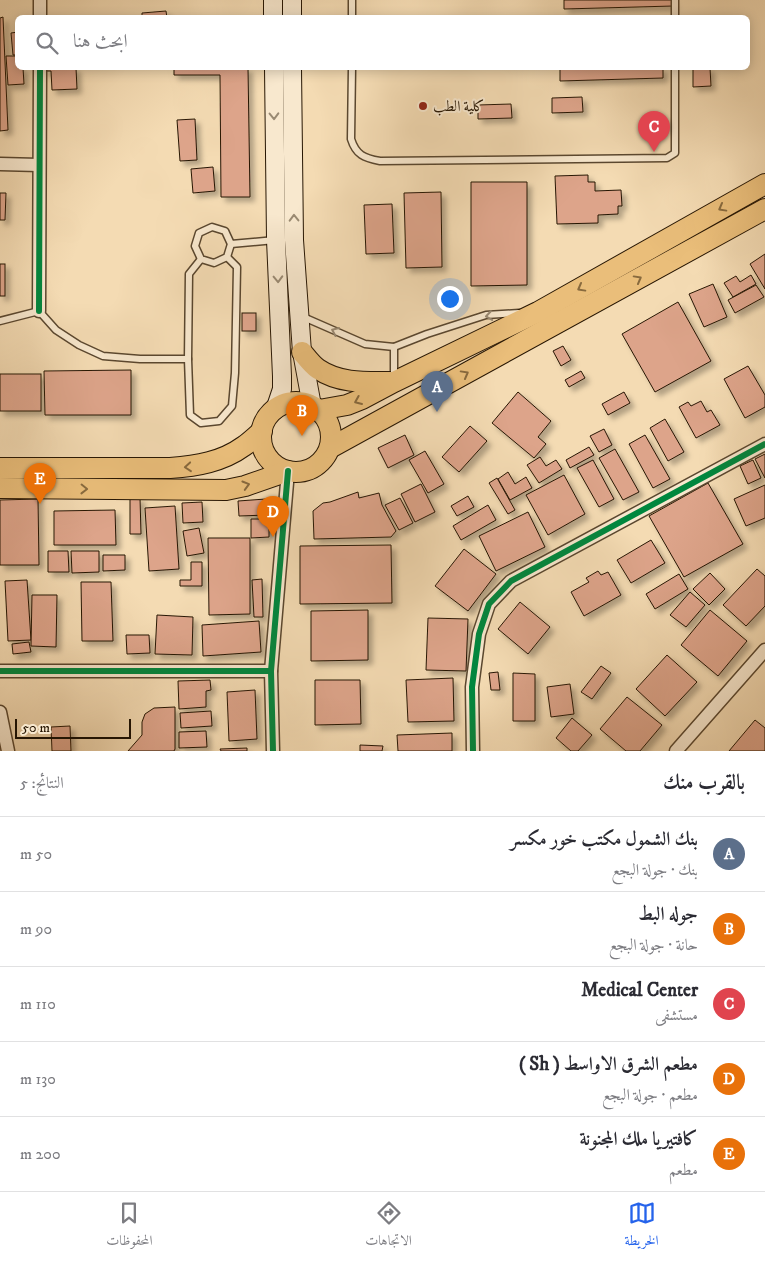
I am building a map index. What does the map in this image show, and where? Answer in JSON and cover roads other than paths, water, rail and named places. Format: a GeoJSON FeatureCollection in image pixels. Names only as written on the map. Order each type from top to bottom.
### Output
{"type":"FeatureCollection","features":[{"type":"Feature","properties":{"kind":"main road"},"geometry":{"type":"LineString","coordinates":[[272,0],[273,15]]}},
{"type":"Feature","properties":{"kind":"main road"},"geometry":{"type":"LineString","coordinates":[[292,0],[292,15]]}},
{"type":"Feature","properties":{"kind":"main road"},"geometry":{"type":"LineString","coordinates":[[274,70],[276,240],[282,376],[282,389],[275,410]]}},
{"type":"Feature","properties":{"kind":"main road"},"geometry":{"type":"LineString","coordinates":[[292,70],[294,240],[299,315],[302,352],[315,408]]}},
{"type":"Feature","properties":{"kind":"main road"},"geometry":{"type":"LineString","coordinates":[[315,408],[347,405],[362,400],[394,382],[538,312],[765,184]]}},
{"type":"Feature","properties":{"kind":"main road"},"geometry":{"type":"LineString","coordinates":[[330,448],[765,209]]}},
{"type":"Feature","properties":{"kind":"main road"},"geometry":{"type":"LineString","coordinates":[[302,352],[317,369],[332,377],[356,382],[394,382]]}},
{"type":"Feature","properties":{"kind":"main road"},"geometry":{"type":"LineString","coordinates":[[302,403],[315,408],[326,418],[330,428],[330,448],[318,465],[308,470],[298,472],[280,468],[272,463],[263,448],[261,440],[264,423],[275,410],[283,405],[302,403]]}},
{"type":"Feature","properties":{"kind":"main road"},"geometry":{"type":"LineString","coordinates":[[0,468],[170,468],[197,466],[222,459],[244,446],[262,431]]}},
{"type":"Feature","properties":{"kind":"main road"},"geometry":{"type":"LineString","coordinates":[[0,488],[226,490],[245,486],[288,471]]}},
{"type":"Feature","properties":{"kind":"street"},"geometry":{"type":"LineString","coordinates":[[40,0],[40,15]]}},
{"type":"Feature","properties":{"kind":"street"},"geometry":{"type":"LineString","coordinates":[[39,311],[40,70]]}},
{"type":"Feature","properties":{"kind":"street"},"geometry":{"type":"LineString","coordinates":[[0,164],[39,165]]}},
{"type":"Feature","properties":{"kind":"street"},"geometry":{"type":"LineString","coordinates":[[473,751],[472,687],[479,634],[489,604],[511,581],[765,444]]}},
{"type":"Feature","properties":{"kind":"street"},"geometry":{"type":"LineString","coordinates":[[273,751],[271,671],[288,471]]}},
{"type":"Feature","properties":{"kind":"street"},"geometry":{"type":"LineString","coordinates":[[676,751],[765,650]]}},
{"type":"Feature","properties":{"kind":"street"},"geometry":{"type":"LineString","coordinates":[[0,671],[271,671]]}},
{"type":"Feature","properties":{"kind":"street"},"geometry":{"type":"LineString","coordinates":[[0,712],[8,751]]}},
{"type":"Feature","properties":{"kind":"lane"},"geometry":{"type":"LineString","coordinates":[[352,0],[352,15]]}},
{"type":"Feature","properties":{"kind":"lane"},"geometry":{"type":"LineString","coordinates":[[675,15],[676,0]]}},
{"type":"Feature","properties":{"kind":"lane"},"geometry":{"type":"LineString","coordinates":[[352,70],[351,140],[354,150],[367,158],[380,161],[667,158],[674,154],[675,70]]}},
{"type":"Feature","properties":{"kind":"lane"},"geometry":{"type":"LineString","coordinates":[[212,227],[225,231],[231,244],[227,257],[214,263],[201,259],[195,246],[199,233],[212,227]]}},
{"type":"Feature","properties":{"kind":"lane"},"geometry":{"type":"LineString","coordinates":[[231,244],[276,240]]}},
{"type":"Feature","properties":{"kind":"lane"},"geometry":{"type":"LineString","coordinates":[[201,259],[189,274],[188,359],[190,415],[201,423],[219,421],[232,406],[235,373],[237,267],[227,257]]}},
{"type":"Feature","properties":{"kind":"lane"},"geometry":{"type":"LineString","coordinates":[[0,321],[39,311],[56,330],[79,345],[103,356],[140,359],[188,359]]}},
{"type":"Feature","properties":{"kind":"lane"},"geometry":{"type":"LineString","coordinates":[[299,315],[365,344],[394,348],[427,334],[486,315],[538,312]]}},
{"type":"Feature","properties":{"kind":"lane"},"geometry":{"type":"LineString","coordinates":[[394,348],[394,382]]}},
{"type":"Feature","properties":{"kind":"place","name":"كلية الطب"},"geometry":{"type":"Point","coordinates":[423,106]}},
{"type":"Feature","properties":{"kind":"place","name":"Medical Center"},"geometry":{"type":"Point","coordinates":[654,152]}},
{"type":"Feature","properties":{"kind":"place","name":"بنك الشمول مكتب خور مكسر"},"geometry":{"type":"Point","coordinates":[437,412]}},
{"type":"Feature","properties":{"kind":"place","name":"جوله البط"},"geometry":{"type":"Point","coordinates":[302,436]}},
{"type":"Feature","properties":{"kind":"place","name":"كافتيريا ملك المجنونة"},"geometry":{"type":"Point","coordinates":[40,504]}},
{"type":"Feature","properties":{"kind":"place","name":"مطعم الشرق الاواسط ( Sh )"},"geometry":{"type":"Point","coordinates":[273,537]}}]}
